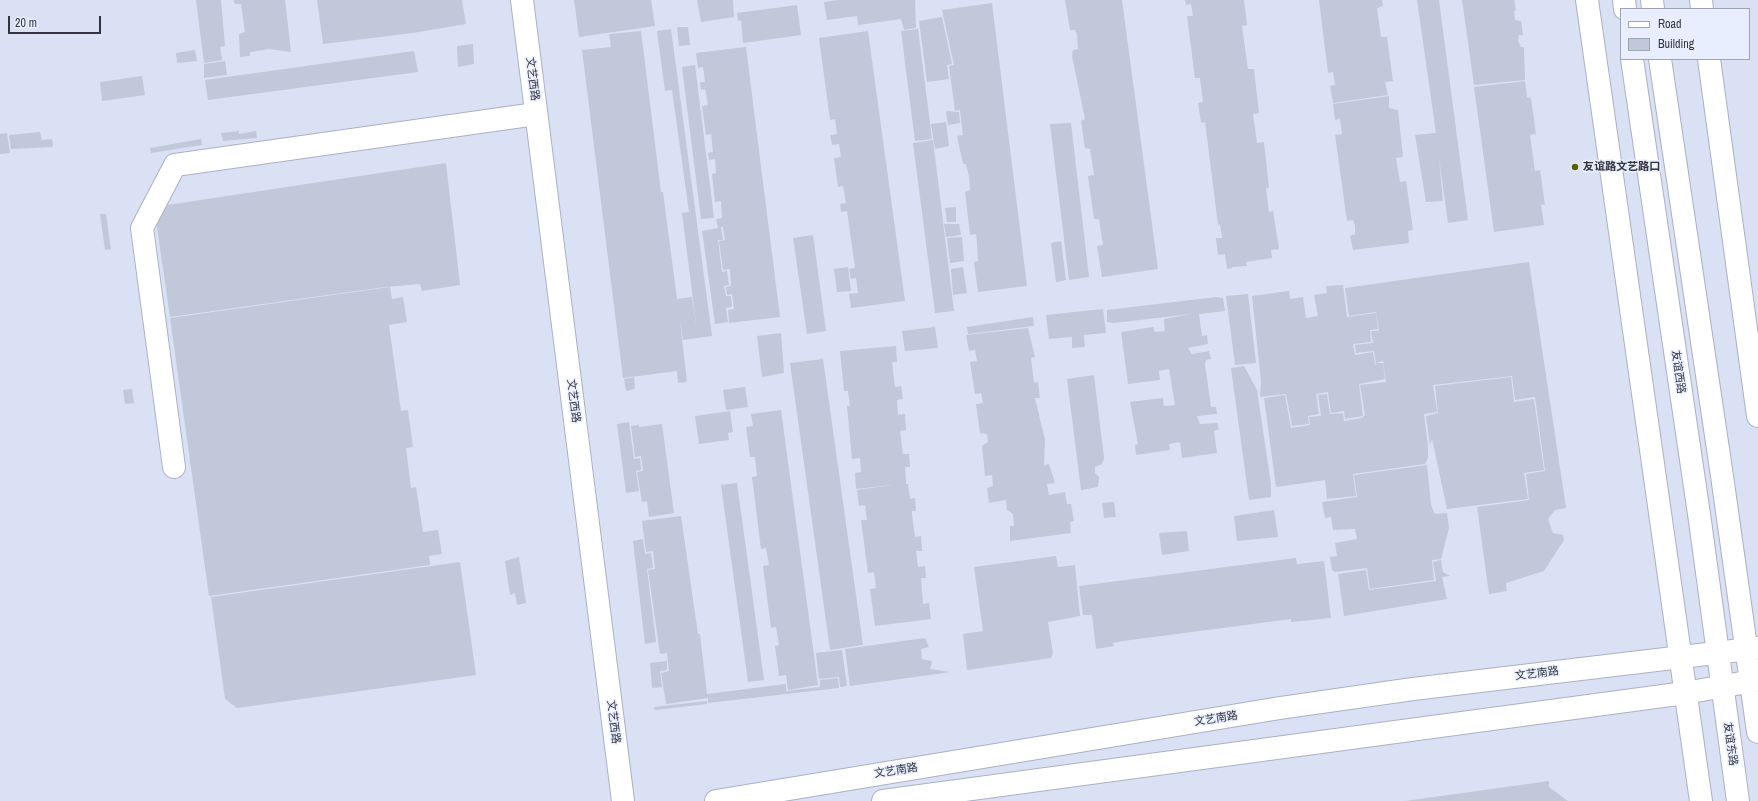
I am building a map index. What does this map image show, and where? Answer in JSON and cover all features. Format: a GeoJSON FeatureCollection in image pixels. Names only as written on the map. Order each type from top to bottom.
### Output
{"type":"FeatureCollection","features":[{"type":"Feature","properties":{"kind":"main road","name":"文艺西路"},"geometry":{"type":"LineString","coordinates":[[522,0],[623,801]]}},
{"type":"Feature","properties":{"kind":"main road"},"geometry":{"type":"LineString","coordinates":[[1587,0],[1701,801]]}},
{"type":"Feature","properties":{"kind":"main road","name":"友谊西路"},"geometry":{"type":"LineString","coordinates":[[1632,60],[1699,514],[1722,686]]}},
{"type":"Feature","properties":{"kind":"main road"},"geometry":{"type":"LineString","coordinates":[[1660,60],[1722,476],[1752,649],[1758,732]]}},
{"type":"Feature","properties":{"kind":"main road"},"geometry":{"type":"LineString","coordinates":[[1709,60],[1758,416]]}},
{"type":"Feature","properties":{"kind":"main road"},"geometry":{"type":"LineString","coordinates":[[174,467],[142,228],[175,165],[536,114]]}},
{"type":"Feature","properties":{"kind":"main road","name":"文艺南路"},"geometry":{"type":"LineString","coordinates":[[716,801],[1280,708],[1413,689],[1752,649]]}},
{"type":"Feature","properties":{"kind":"main road"},"geometry":{"type":"LineString","coordinates":[[883,801],[1685,692],[1754,681]]}},
{"type":"Feature","properties":{"kind":"main road","name":"友谊东路"},"geometry":{"type":"LineString","coordinates":[[1722,686],[1738,801]]}},
{"type":"Feature","properties":{"kind":"building"},"geometry":{"type":"Polygon","coordinates":[[[196,0],[221,0],[225,46],[220,47],[222,60],[204,63],[196,0]]]}},
{"type":"Feature","properties":{"kind":"building"},"geometry":{"type":"Polygon","coordinates":[[[234,0],[285,0],[291,52],[269,49],[250,52],[250,56],[240,57],[239,34],[245,32],[241,4],[235,4],[234,0]]]}},
{"type":"Feature","properties":{"kind":"building"},"geometry":{"type":"Polygon","coordinates":[[[317,0],[462,0],[466,24],[413,33],[323,44],[317,0]]]}},
{"type":"Feature","properties":{"kind":"building"},"geometry":{"type":"Polygon","coordinates":[[[574,0],[651,0],[655,26],[579,37],[574,0]]]}},
{"type":"Feature","properties":{"kind":"building"},"geometry":{"type":"Polygon","coordinates":[[[697,0],[733,0],[734,17],[701,22],[697,0]]]}},
{"type":"Feature","properties":{"kind":"building"},"geometry":{"type":"Polygon","coordinates":[[[838,0],[915,0],[916,28],[904,30],[901,19],[858,25],[857,16],[827,20],[824,2],[838,0]]]}},
{"type":"Feature","properties":{"kind":"building"},"geometry":{"type":"Polygon","coordinates":[[[1065,0],[1122,0],[1158,269],[1102,277],[1097,246],[1103,245],[1099,219],[1094,219],[1088,176],[1094,175],[1090,149],[1085,148],[1081,121],[1085,119],[1072,56],[1073,50],[1078,49],[1077,35],[1075,30],[1070,30],[1065,0]]]}},
{"type":"Feature","properties":{"kind":"building"},"geometry":{"type":"Polygon","coordinates":[[[1185,0],[1244,0],[1247,25],[1242,26],[1248,69],[1254,69],[1259,113],[1253,114],[1257,143],[1264,142],[1269,188],[1266,188],[1269,212],[1273,211],[1279,249],[1271,250],[1272,258],[1246,262],[1247,266],[1232,267],[1227,269],[1225,254],[1218,255],[1216,238],[1222,238],[1220,224],[1218,225],[1205,122],[1201,123],[1198,103],[1203,102],[1200,78],[1195,78],[1187,16],[1193,16],[1191,4],[1186,5],[1185,0]]]}},
{"type":"Feature","properties":{"kind":"building"},"geometry":{"type":"Polygon","coordinates":[[[1319,0],[1382,0],[1383,6],[1377,8],[1381,37],[1387,37],[1393,81],[1385,82],[1388,95],[1333,103],[1330,86],[1335,85],[1333,72],[1328,73],[1319,0]]]}},
{"type":"Feature","properties":{"kind":"building"},"geometry":{"type":"Polygon","coordinates":[[[1417,0],[1439,0],[1468,220],[1448,223],[1439,158],[1443,201],[1426,202],[1415,135],[1436,133],[1417,0]]]}},
{"type":"Feature","properties":{"kind":"building"},"geometry":{"type":"Polygon","coordinates":[[[1462,0],[1514,0],[1516,10],[1514,11],[1515,20],[1521,21],[1523,35],[1519,35],[1518,41],[1521,47],[1524,47],[1525,80],[1474,85],[1462,0]]]}},
{"type":"Feature","properties":{"kind":"building"},"geometry":{"type":"Polygon","coordinates":[[[992,3],[1027,286],[978,292],[974,262],[978,261],[976,234],[970,235],[965,192],[970,190],[969,177],[966,164],[963,164],[957,136],[963,135],[960,110],[955,111],[949,66],[954,65],[942,10],[992,3]]]}},
{"type":"Feature","properties":{"kind":"building"},"geometry":{"type":"Polygon","coordinates":[[[797,5],[801,35],[743,43],[741,20],[738,21],[737,13],[797,5]]]}},
{"type":"Feature","properties":{"kind":"building"},"geometry":{"type":"Polygon","coordinates":[[[942,17],[952,64],[947,65],[949,79],[927,82],[919,21],[942,17]]]}},
{"type":"Feature","properties":{"kind":"building"},"geometry":{"type":"Polygon","coordinates":[[[677,27],[688,27],[690,45],[679,46],[677,27]]]}},
{"type":"Feature","properties":{"kind":"building"},"geometry":{"type":"Polygon","coordinates":[[[671,29],[712,336],[683,340],[680,321],[687,382],[678,383],[677,371],[623,378],[582,50],[611,47],[609,34],[641,31],[661,192],[663,192],[677,299],[692,297],[697,331],[682,213],[689,212],[672,90],[665,91],[657,31],[671,29]]]}},
{"type":"Feature","properties":{"kind":"building"},"geometry":{"type":"Polygon","coordinates":[[[918,29],[932,139],[915,141],[901,31],[918,29]]]}},
{"type":"Feature","properties":{"kind":"building"},"geometry":{"type":"Polygon","coordinates":[[[868,31],[905,301],[851,308],[849,294],[858,293],[856,278],[851,279],[849,269],[855,268],[847,211],[841,212],[840,204],[846,203],[843,186],[838,187],[834,158],[841,157],[839,144],[832,145],[830,135],[837,134],[835,119],[830,120],[819,38],[868,31]]]}},
{"type":"Feature","properties":{"kind":"building"},"geometry":{"type":"Polygon","coordinates":[[[473,44],[474,64],[458,67],[457,46],[473,44]]]}},
{"type":"Feature","properties":{"kind":"building"},"geometry":{"type":"Polygon","coordinates":[[[746,47],[780,317],[729,323],[728,310],[734,309],[732,294],[727,295],[726,287],[731,286],[730,269],[723,270],[719,241],[725,240],[723,227],[721,227],[723,240],[718,240],[722,272],[727,271],[729,285],[724,286],[726,296],[731,296],[732,307],[726,308],[728,322],[715,324],[702,231],[718,228],[716,219],[722,218],[721,201],[715,202],[712,174],[716,173],[715,159],[709,160],[708,153],[713,152],[711,134],[706,135],[702,106],[708,105],[705,89],[701,90],[700,82],[705,82],[703,67],[698,68],[696,53],[746,47]]]}},
{"type":"Feature","properties":{"kind":"building"},"geometry":{"type":"Polygon","coordinates":[[[195,50],[197,61],[177,63],[176,53],[195,50]]]}},
{"type":"Feature","properties":{"kind":"building"},"geometry":{"type":"Polygon","coordinates":[[[414,51],[418,72],[208,100],[205,80],[414,51]]]}},
{"type":"Feature","properties":{"kind":"building"},"geometry":{"type":"Polygon","coordinates":[[[225,61],[227,75],[204,78],[204,64],[225,61]]]}},
{"type":"Feature","properties":{"kind":"building"},"geometry":{"type":"Polygon","coordinates":[[[695,65],[714,218],[701,219],[682,67],[695,65]]]}},
{"type":"Feature","properties":{"kind":"building"},"geometry":{"type":"Polygon","coordinates":[[[142,76],[145,95],[102,101],[100,82],[142,76]]]}},
{"type":"Feature","properties":{"kind":"building"},"geometry":{"type":"Polygon","coordinates":[[[1525,81],[1527,97],[1531,98],[1536,134],[1530,135],[1535,171],[1540,170],[1545,205],[1541,204],[1544,225],[1494,232],[1474,87],[1525,81]]]}},
{"type":"Feature","properties":{"kind":"building"},"geometry":{"type":"Polygon","coordinates":[[[1389,96],[1389,108],[1398,110],[1403,157],[1396,158],[1400,182],[1406,181],[1413,230],[1408,231],[1409,243],[1353,250],[1350,236],[1355,234],[1355,226],[1353,220],[1347,221],[1335,135],[1342,134],[1340,119],[1335,120],[1333,104],[1389,96]]]}},
{"type":"Feature","properties":{"kind":"building"},"geometry":{"type":"Polygon","coordinates":[[[946,111],[959,112],[960,123],[948,125],[946,111]]]}},
{"type":"Feature","properties":{"kind":"building"},"geometry":{"type":"Polygon","coordinates":[[[946,122],[949,146],[935,149],[931,124],[946,122]]]}},
{"type":"Feature","properties":{"kind":"building"},"geometry":{"type":"Polygon","coordinates":[[[1071,123],[1089,277],[1069,280],[1050,124],[1071,123]]]}},
{"type":"Feature","properties":{"kind":"building"},"geometry":{"type":"Polygon","coordinates":[[[239,131],[239,134],[256,131],[257,138],[223,141],[221,133],[239,131]]]}},
{"type":"Feature","properties":{"kind":"building"},"geometry":{"type":"Polygon","coordinates":[[[40,132],[42,140],[52,139],[53,147],[11,149],[9,135],[40,132]]]}},
{"type":"Feature","properties":{"kind":"building"},"geometry":{"type":"Polygon","coordinates":[[[7,133],[10,153],[0,154],[0,134],[7,133]]]}},
{"type":"Feature","properties":{"kind":"building"},"geometry":{"type":"Polygon","coordinates":[[[201,139],[202,145],[151,153],[150,148],[201,139]]]}},
{"type":"Feature","properties":{"kind":"building"},"geometry":{"type":"Polygon","coordinates":[[[933,140],[954,311],[935,313],[913,143],[933,140]]]}},
{"type":"Feature","properties":{"kind":"building"},"geometry":{"type":"Polygon","coordinates":[[[446,163],[460,285],[422,291],[420,284],[385,287],[170,317],[154,207],[446,163]]]}},
{"type":"Feature","properties":{"kind":"building"},"geometry":{"type":"Polygon","coordinates":[[[956,207],[956,222],[947,222],[945,208],[956,207]]]}},
{"type":"Feature","properties":{"kind":"building"},"geometry":{"type":"Polygon","coordinates":[[[100,214],[106,214],[111,249],[105,250],[100,214]]]}},
{"type":"Feature","properties":{"kind":"building"},"geometry":{"type":"Polygon","coordinates":[[[944,224],[959,224],[961,235],[946,237],[944,224]]]}},
{"type":"Feature","properties":{"kind":"building"},"geometry":{"type":"Polygon","coordinates":[[[813,235],[826,331],[807,334],[793,238],[813,235]]]}},
{"type":"Feature","properties":{"kind":"building"},"geometry":{"type":"Polygon","coordinates":[[[962,237],[964,261],[950,263],[947,238],[962,237]]]}},
{"type":"Feature","properties":{"kind":"building"},"geometry":{"type":"Polygon","coordinates":[[[1061,241],[1066,280],[1056,282],[1051,243],[1061,241]]]}},
{"type":"Feature","properties":{"kind":"building"},"geometry":{"type":"Polygon","coordinates":[[[1529,262],[1566,508],[1555,510],[1548,519],[1553,533],[1563,535],[1564,540],[1544,571],[1506,583],[1507,591],[1489,594],[1477,507],[1529,500],[1526,474],[1545,471],[1535,397],[1515,400],[1512,376],[1433,385],[1437,412],[1424,414],[1428,446],[1428,458],[1425,464],[1353,474],[1356,496],[1327,499],[1325,480],[1276,487],[1264,398],[1285,395],[1291,428],[1310,425],[1309,417],[1321,416],[1318,395],[1327,394],[1330,414],[1343,413],[1344,421],[1362,418],[1365,415],[1360,385],[1386,382],[1383,361],[1376,363],[1374,351],[1356,353],[1355,345],[1373,343],[1371,331],[1379,331],[1376,312],[1349,316],[1345,288],[1529,262]]]}},
{"type":"Feature","properties":{"kind":"building"},"geometry":{"type":"Polygon","coordinates":[[[848,267],[851,291],[837,292],[834,269],[848,267]]]}},
{"type":"Feature","properties":{"kind":"building"},"geometry":{"type":"Polygon","coordinates":[[[963,267],[967,293],[953,295],[951,269],[963,267]]]}},
{"type":"Feature","properties":{"kind":"building"},"geometry":{"type":"Polygon","coordinates":[[[1343,285],[1347,317],[1376,313],[1378,329],[1370,330],[1371,342],[1353,344],[1355,355],[1373,352],[1376,366],[1376,363],[1383,363],[1385,379],[1359,384],[1363,416],[1345,419],[1344,411],[1331,413],[1328,392],[1316,394],[1319,414],[1308,416],[1309,424],[1292,426],[1286,394],[1260,397],[1261,381],[1252,296],[1289,291],[1290,299],[1303,297],[1306,318],[1318,316],[1314,295],[1327,293],[1326,286],[1343,285]]]}},
{"type":"Feature","properties":{"kind":"building"},"geometry":{"type":"Polygon","coordinates":[[[390,287],[392,299],[403,297],[407,322],[389,325],[401,411],[408,410],[413,447],[406,448],[411,488],[416,487],[423,532],[438,530],[442,554],[429,556],[430,565],[209,596],[170,318],[390,287]]]}},
{"type":"Feature","properties":{"kind":"building"},"geometry":{"type":"Polygon","coordinates":[[[1248,294],[1256,363],[1235,365],[1226,296],[1248,294]]]}},
{"type":"Feature","properties":{"kind":"building"},"geometry":{"type":"Polygon","coordinates":[[[1216,297],[1223,298],[1225,311],[1199,314],[1202,336],[1207,335],[1208,344],[1188,348],[1192,354],[1209,351],[1211,359],[1206,360],[1205,364],[1211,407],[1216,407],[1217,414],[1197,416],[1200,424],[1217,423],[1219,429],[1214,431],[1217,453],[1182,458],[1180,442],[1169,444],[1170,450],[1136,455],[1135,445],[1138,444],[1130,402],[1163,398],[1164,406],[1175,405],[1169,369],[1159,371],[1160,380],[1128,384],[1121,332],[1153,327],[1155,332],[1165,331],[1164,319],[1191,314],[1114,323],[1107,322],[1107,310],[1216,297]]]}},
{"type":"Feature","properties":{"kind":"building"},"geometry":{"type":"Polygon","coordinates":[[[1103,309],[1106,333],[1084,335],[1085,347],[1072,348],[1072,337],[1049,339],[1046,315],[1103,309]]]}},
{"type":"Feature","properties":{"kind":"building"},"geometry":{"type":"Polygon","coordinates":[[[1033,317],[1034,326],[968,334],[967,327],[1033,317]]]}},
{"type":"Feature","properties":{"kind":"building"},"geometry":{"type":"Polygon","coordinates":[[[935,327],[938,348],[905,351],[902,331],[935,327]]]}},
{"type":"Feature","properties":{"kind":"building"},"geometry":{"type":"Polygon","coordinates":[[[1028,328],[1035,357],[1031,358],[1034,383],[1038,382],[1040,398],[1035,398],[1045,440],[1044,465],[1049,464],[1055,483],[1047,484],[1049,495],[1065,492],[1067,504],[1071,504],[1074,521],[1070,522],[1071,533],[1010,541],[1010,526],[1014,526],[1013,514],[1007,510],[1006,500],[989,503],[987,488],[993,486],[992,475],[985,476],[982,446],[988,442],[987,434],[980,433],[976,404],[983,403],[981,393],[975,394],[970,362],[977,361],[975,350],[969,351],[966,335],[1028,328]]]}},
{"type":"Feature","properties":{"kind":"building"},"geometry":{"type":"Polygon","coordinates":[[[781,333],[784,373],[762,377],[757,336],[781,333]]]}},
{"type":"Feature","properties":{"kind":"building"},"geometry":{"type":"Polygon","coordinates":[[[896,346],[897,362],[892,362],[895,387],[901,386],[903,399],[897,400],[898,415],[905,414],[906,430],[900,431],[903,454],[909,454],[910,467],[905,467],[906,484],[908,484],[910,499],[915,498],[916,511],[912,511],[912,515],[915,537],[921,536],[922,551],[916,551],[918,567],[925,566],[926,578],[921,578],[923,604],[929,603],[931,619],[875,626],[870,589],[876,588],[874,572],[868,573],[861,520],[867,520],[865,505],[859,506],[857,490],[892,485],[856,489],[855,473],[861,472],[860,458],[852,459],[847,406],[850,406],[848,391],[844,391],[840,351],[896,346]]]}},
{"type":"Feature","properties":{"kind":"building"},"geometry":{"type":"Polygon","coordinates":[[[823,359],[863,645],[830,650],[790,363],[823,359]]]}},
{"type":"Feature","properties":{"kind":"building"},"geometry":{"type":"Polygon","coordinates":[[[1244,366],[1257,390],[1271,484],[1271,497],[1249,500],[1231,368],[1244,366]]]}},
{"type":"Feature","properties":{"kind":"building"},"geometry":{"type":"Polygon","coordinates":[[[1094,375],[1104,458],[1102,464],[1095,467],[1095,473],[1099,477],[1098,487],[1081,490],[1067,379],[1094,375]]]}},
{"type":"Feature","properties":{"kind":"building"},"geometry":{"type":"Polygon","coordinates":[[[634,377],[635,389],[626,391],[624,379],[634,377]]]}},
{"type":"Feature","properties":{"kind":"building"},"geometry":{"type":"Polygon","coordinates":[[[1511,377],[1514,402],[1534,399],[1544,470],[1524,473],[1528,499],[1447,509],[1432,439],[1430,445],[1426,416],[1437,413],[1438,415],[1435,386],[1511,377]]]}},
{"type":"Feature","properties":{"kind":"building"},"geometry":{"type":"Polygon","coordinates":[[[745,387],[748,407],[726,410],[723,390],[745,387]]]}},
{"type":"Feature","properties":{"kind":"building"},"geometry":{"type":"Polygon","coordinates":[[[132,389],[134,403],[125,404],[123,390],[132,389]]]}},
{"type":"Feature","properties":{"kind":"building"},"geometry":{"type":"Polygon","coordinates":[[[781,410],[818,685],[788,690],[786,675],[779,676],[775,646],[779,645],[776,627],[771,628],[763,566],[769,565],[766,548],[761,549],[752,477],[757,476],[755,457],[750,457],[746,427],[753,426],[751,414],[781,410]]]}},
{"type":"Feature","properties":{"kind":"building"},"geometry":{"type":"Polygon","coordinates":[[[730,411],[733,432],[728,433],[729,440],[699,444],[695,416],[730,411]]]}},
{"type":"Feature","properties":{"kind":"building"},"geometry":{"type":"Polygon","coordinates":[[[629,422],[634,459],[640,458],[641,470],[636,471],[639,491],[626,493],[617,424],[629,422]]]}},
{"type":"Feature","properties":{"kind":"building"},"geometry":{"type":"Polygon","coordinates":[[[662,424],[674,513],[649,517],[647,501],[642,502],[637,472],[643,471],[641,456],[635,457],[631,426],[639,425],[639,427],[662,424]]]}},
{"type":"Feature","properties":{"kind":"building"},"geometry":{"type":"Polygon","coordinates":[[[1427,465],[1431,505],[1435,514],[1447,513],[1449,528],[1441,559],[1432,560],[1434,580],[1370,589],[1367,568],[1335,572],[1332,570],[1330,557],[1337,556],[1335,543],[1357,539],[1355,529],[1333,530],[1331,517],[1325,518],[1322,502],[1357,497],[1354,475],[1427,465]]]}},
{"type":"Feature","properties":{"kind":"building"},"geometry":{"type":"Polygon","coordinates":[[[737,483],[764,680],[748,682],[721,485],[737,483]]]}},
{"type":"Feature","properties":{"kind":"building"},"geometry":{"type":"Polygon","coordinates":[[[1114,502],[1116,517],[1104,518],[1102,503],[1114,502]]]}},
{"type":"Feature","properties":{"kind":"building"},"geometry":{"type":"Polygon","coordinates":[[[1274,510],[1278,537],[1237,541],[1234,516],[1274,510]]]}},
{"type":"Feature","properties":{"kind":"building"},"geometry":{"type":"Polygon","coordinates":[[[681,516],[698,634],[700,634],[707,694],[786,684],[786,691],[820,687],[820,680],[838,678],[839,688],[708,703],[708,698],[666,704],[661,673],[669,671],[667,653],[660,654],[648,570],[655,569],[653,551],[646,552],[642,521],[681,516]]]}},
{"type":"Feature","properties":{"kind":"building"},"geometry":{"type":"Polygon","coordinates":[[[1187,531],[1189,551],[1162,555],[1159,533],[1187,531]]]}},
{"type":"Feature","properties":{"kind":"building"},"geometry":{"type":"Polygon","coordinates":[[[643,539],[645,554],[651,553],[653,568],[647,569],[656,642],[645,644],[633,541],[643,539]]]}},
{"type":"Feature","properties":{"kind":"building"},"geometry":{"type":"Polygon","coordinates":[[[1056,556],[1058,567],[1075,565],[1080,616],[1048,622],[1053,653],[1051,658],[967,670],[963,634],[983,631],[974,567],[1056,556]]]}},
{"type":"Feature","properties":{"kind":"building"},"geometry":{"type":"Polygon","coordinates":[[[519,557],[526,603],[517,605],[515,593],[510,595],[505,561],[519,557]]]}},
{"type":"Feature","properties":{"kind":"building"},"geometry":{"type":"Polygon","coordinates":[[[1296,558],[1297,564],[1324,561],[1331,618],[1291,622],[1291,619],[1123,641],[1113,643],[1114,646],[1096,649],[1092,615],[1083,615],[1079,586],[1296,558]]]}},
{"type":"Feature","properties":{"kind":"building"},"geometry":{"type":"Polygon","coordinates":[[[1441,560],[1443,572],[1450,576],[1442,577],[1447,599],[1344,616],[1338,574],[1366,570],[1369,590],[1436,581],[1433,562],[1441,560]]]}},
{"type":"Feature","properties":{"kind":"building"},"geometry":{"type":"Polygon","coordinates":[[[460,562],[476,675],[237,708],[225,699],[211,597],[460,562]]]}},
{"type":"Feature","properties":{"kind":"building"},"geometry":{"type":"Polygon","coordinates":[[[925,638],[929,647],[921,649],[922,659],[932,661],[930,669],[951,672],[850,686],[845,649],[925,638]]]}},
{"type":"Feature","properties":{"kind":"building"},"geometry":{"type":"Polygon","coordinates":[[[842,650],[847,686],[840,687],[839,677],[819,679],[816,653],[842,650]]]}},
{"type":"Feature","properties":{"kind":"building"},"geometry":{"type":"Polygon","coordinates":[[[667,661],[667,670],[660,671],[662,687],[652,688],[650,663],[667,661]]]}},
{"type":"Feature","properties":{"kind":"building"},"geometry":{"type":"Polygon","coordinates":[[[707,701],[707,704],[655,710],[654,707],[707,701]]]}},
{"type":"Feature","properties":{"kind":"building"},"geometry":{"type":"Polygon","coordinates":[[[1549,781],[1549,787],[1568,801],[1405,801],[1549,781]]]}},
{"type":"Feature","properties":{"kind":"place","name":"友谊路文艺路口"},"geometry":{"type":"Point","coordinates":[1575,167]}}]}
